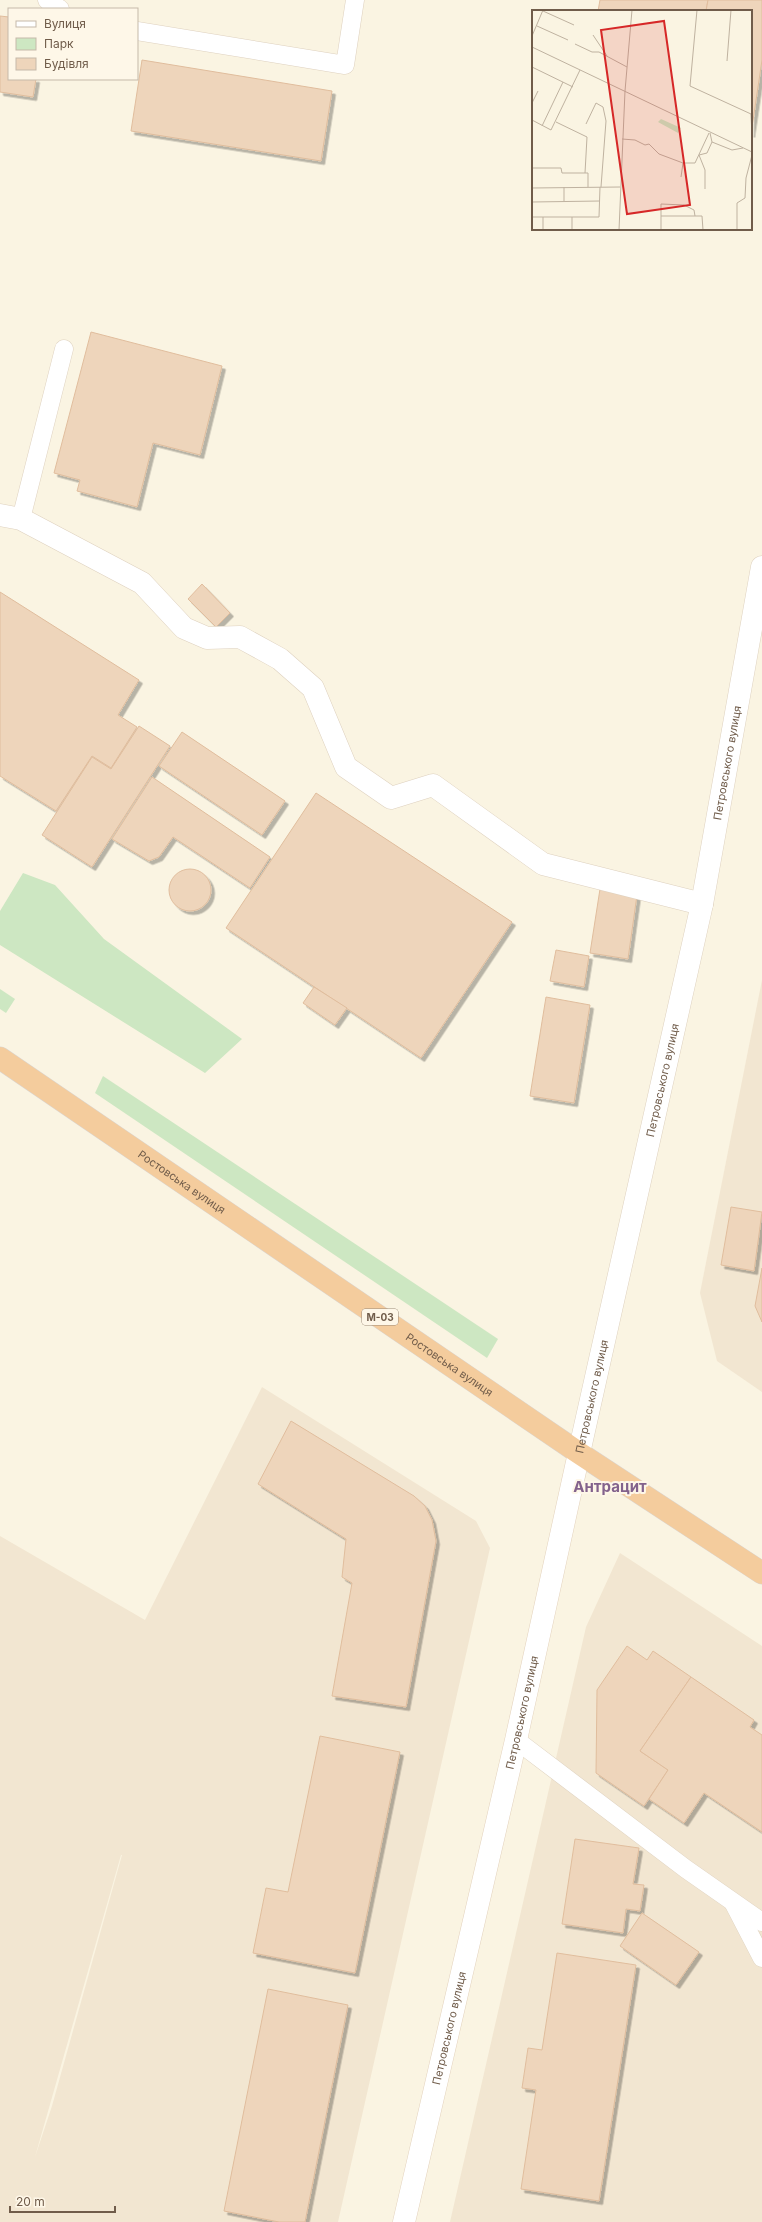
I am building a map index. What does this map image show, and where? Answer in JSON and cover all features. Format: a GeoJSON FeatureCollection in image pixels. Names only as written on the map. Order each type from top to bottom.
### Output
{"type":"FeatureCollection","features":[{"type":"Feature","properties":{"kind":"highway","name":"Ростовська вулиця"},"geometry":{"type":"LineString","coordinates":[[0,1058],[579,1453],[762,1574]]}},
{"type":"Feature","properties":{"kind":"street"},"geometry":{"type":"LineString","coordinates":[[10,517],[142,583],[184,628],[207,638],[240,637],[280,659],[314,688],[346,767],[391,798],[433,785],[543,864],[702,904]]}},
{"type":"Feature","properties":{"kind":"street","name":"Петровського вулиця"},"geometry":{"type":"LineString","coordinates":[[404,2222],[516,1740],[702,904],[762,566]]}},
{"type":"Feature","properties":{"kind":"lane"},"geometry":{"type":"LineString","coordinates":[[47,0],[59,8]]}},
{"type":"Feature","properties":{"kind":"lane"},"geometry":{"type":"LineString","coordinates":[[138,31],[345,65],[355,0]]}},
{"type":"Feature","properties":{"kind":"lane"},"geometry":{"type":"LineString","coordinates":[[10,517],[64,349]]}},
{"type":"Feature","properties":{"kind":"lane"},"geometry":{"type":"LineString","coordinates":[[516,1740],[686,1870],[762,1922]]}},
{"type":"Feature","properties":{"kind":"lane"},"geometry":{"type":"LineString","coordinates":[[732,1901],[762,1958]]}},
{"type":"Feature","properties":{"kind":"shaded area"},"geometry":{"type":"Polygon","coordinates":[[[762,980],[762,1392],[717,1361],[700,1293],[762,980]]]}},
{"type":"Feature","properties":{"kind":"shaded area"},"geometry":{"type":"Polygon","coordinates":[[[262,1387],[476,1521],[490,1548],[338,2222],[0,2222],[0,1536],[145,1620],[262,1387]],[[122,1855],[35,2157],[52,2106],[122,1855]]]}},
{"type":"Feature","properties":{"kind":"shaded area"},"geometry":{"type":"Polygon","coordinates":[[[620,1553],[762,1646],[762,2222],[450,2222],[586,1627],[620,1553]]]}},
{"type":"Feature","properties":{"kind":"green space"},"geometry":{"type":"Polygon","coordinates":[[[23,873],[55,885],[104,939],[242,1039],[205,1073],[0,945],[0,911],[23,873]]]}},
{"type":"Feature","properties":{"kind":"green space"},"geometry":{"type":"Polygon","coordinates":[[[0,989],[15,999],[6,1013],[0,1009],[0,989]]]}},
{"type":"Feature","properties":{"kind":"green space"},"geometry":{"type":"Polygon","coordinates":[[[103,1076],[498,1339],[487,1358],[95,1093],[103,1076]]]}},
{"type":"Feature","properties":{"kind":"building"},"geometry":{"type":"Polygon","coordinates":[[[600,0],[708,0],[706,10],[598,10],[600,0]]]}},
{"type":"Feature","properties":{"kind":"building"},"geometry":{"type":"Polygon","coordinates":[[[708,0],[762,0],[762,60],[752,127],[752,10],[706,10],[708,0]]]}},
{"type":"Feature","properties":{"kind":"building"},"geometry":{"type":"Polygon","coordinates":[[[0,16],[8,17],[8,80],[36,80],[33,97],[0,92],[0,16]]]}},
{"type":"Feature","properties":{"kind":"building"},"geometry":{"type":"Polygon","coordinates":[[[142,60],[332,91],[321,161],[131,131],[142,60]]]}},
{"type":"Feature","properties":{"kind":"building"},"geometry":{"type":"Polygon","coordinates":[[[91,332],[222,366],[200,455],[153,443],[137,507],[77,491],[80,480],[54,473],[91,332]]]}},
{"type":"Feature","properties":{"kind":"building"},"geometry":{"type":"Polygon","coordinates":[[[202,584],[230,613],[216,627],[188,599],[202,584]]]}},
{"type":"Feature","properties":{"kind":"building"},"geometry":{"type":"Polygon","coordinates":[[[0,592],[139,680],[118,715],[137,727],[111,768],[92,756],[56,811],[0,776],[0,592]]]}},
{"type":"Feature","properties":{"kind":"building"},"geometry":{"type":"Polygon","coordinates":[[[139,726],[170,746],[92,867],[42,835],[92,757],[111,769],[139,726]]]}},
{"type":"Feature","properties":{"kind":"building"},"geometry":{"type":"Polygon","coordinates":[[[182,732],[285,801],[262,835],[159,766],[182,732]]]}},
{"type":"Feature","properties":{"kind":"building"},"geometry":{"type":"Polygon","coordinates":[[[152,777],[270,857],[250,888],[173,837],[159,857],[149,861],[112,839],[152,777]]]}},
{"type":"Feature","properties":{"kind":"building"},"geometry":{"type":"Polygon","coordinates":[[[316,793],[512,922],[421,1058],[226,928],[316,793]]]}},
{"type":"Feature","properties":{"kind":"building"},"geometry":{"type":"Polygon","coordinates":[[[186,869],[194,869],[202,872],[208,878],[211,890],[208,902],[202,908],[194,911],[186,911],[178,908],[172,902],[169,894],[169,886],[172,878],[178,872],[186,869]]]}},
{"type":"Feature","properties":{"kind":"building"},"geometry":{"type":"Polygon","coordinates":[[[600,889],[637,895],[628,959],[590,953],[600,889]]]}},
{"type":"Feature","properties":{"kind":"building"},"geometry":{"type":"Polygon","coordinates":[[[556,950],[589,956],[584,987],[550,981],[556,950]]]}},
{"type":"Feature","properties":{"kind":"building"},"geometry":{"type":"Polygon","coordinates":[[[314,987],[347,1008],[335,1025],[303,1003],[314,987]]]}},
{"type":"Feature","properties":{"kind":"building"},"geometry":{"type":"Polygon","coordinates":[[[546,997],[590,1005],[574,1103],[530,1096],[546,997]]]}},
{"type":"Feature","properties":{"kind":"building"},"geometry":{"type":"Polygon","coordinates":[[[731,1207],[762,1212],[754,1271],[721,1265],[731,1207]]]}},
{"type":"Feature","properties":{"kind":"building"},"geometry":{"type":"Polygon","coordinates":[[[762,1268],[762,1322],[755,1306],[762,1268]]]}},
{"type":"Feature","properties":{"kind":"building"},"geometry":{"type":"Polygon","coordinates":[[[291,1421],[414,1496],[425,1506],[432,1520],[436,1541],[406,1707],[332,1696],[352,1583],[342,1577],[346,1539],[258,1484],[291,1421]]]}},
{"type":"Feature","properties":{"kind":"building"},"geometry":{"type":"Polygon","coordinates":[[[627,1646],[647,1660],[653,1651],[691,1677],[640,1751],[668,1770],[644,1806],[596,1773],[597,1690],[627,1646]]]}},
{"type":"Feature","properties":{"kind":"building"},"geometry":{"type":"Polygon","coordinates":[[[691,1677],[754,1720],[750,1727],[762,1735],[762,1832],[704,1793],[684,1823],[649,1799],[668,1770],[640,1751],[691,1677]]]}},
{"type":"Feature","properties":{"kind":"building"},"geometry":{"type":"Polygon","coordinates":[[[320,1736],[400,1752],[355,1973],[253,1953],[266,1888],[288,1892],[320,1736]]]}},
{"type":"Feature","properties":{"kind":"building"},"geometry":{"type":"Polygon","coordinates":[[[575,1839],[639,1848],[633,1884],[644,1885],[640,1911],[626,1909],[623,1933],[562,1924],[575,1839]]]}},
{"type":"Feature","properties":{"kind":"building"},"geometry":{"type":"Polygon","coordinates":[[[642,1913],[699,1952],[676,1985],[620,1946],[642,1913]]]}},
{"type":"Feature","properties":{"kind":"building"},"geometry":{"type":"Polygon","coordinates":[[[557,1953],[636,1965],[599,2201],[521,2189],[536,2090],[522,2088],[528,2048],[542,2050],[557,1953]]]}},
{"type":"Feature","properties":{"kind":"building"},"geometry":{"type":"Polygon","coordinates":[[[268,1989],[348,2005],[305,2222],[279,2222],[224,2211],[268,1989]]]}},
{"type":"Feature","properties":{"kind":"district","name":"Антрацит"},"geometry":{"type":"Point","coordinates":[610,1487]}}]}
